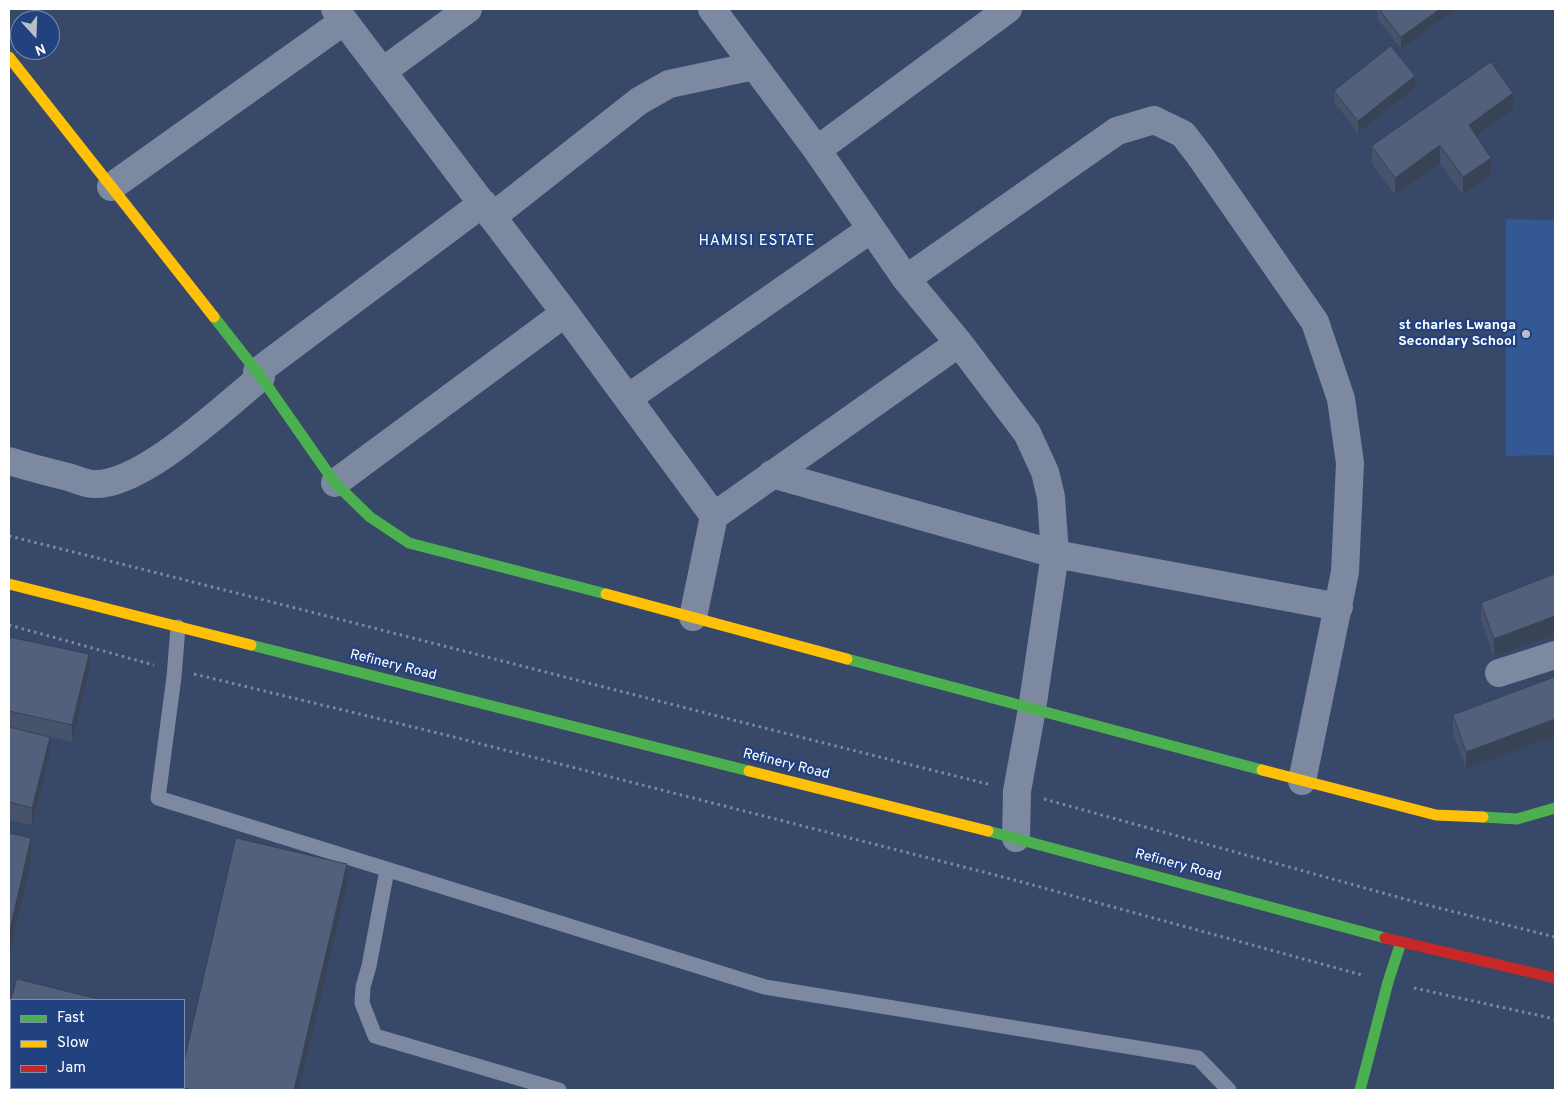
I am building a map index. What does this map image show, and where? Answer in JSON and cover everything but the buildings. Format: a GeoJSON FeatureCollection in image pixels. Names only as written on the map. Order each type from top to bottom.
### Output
{"type":"FeatureCollection","features":[{"type":"Feature","properties":{"kind":"street"},"geometry":{"type":"LineString","coordinates":[[383,71],[468,9]]}},
{"type":"Feature","properties":{"kind":"street"},"geometry":{"type":"LineString","coordinates":[[712,9],[817,150],[906,279],[960,342],[1027,433],[1045,472],[1051,496],[1055,554],[1032,709],[1017,792],[1016,838]]}},
{"type":"Feature","properties":{"kind":"street"},"geometry":{"type":"LineString","coordinates":[[817,150],[1008,9]]}},
{"type":"Feature","properties":{"kind":"street"},"geometry":{"type":"LineString","coordinates":[[111,188],[340,15],[565,313],[714,516]]}},
{"type":"Feature","properties":{"kind":"street"},"geometry":{"type":"LineString","coordinates":[[9,57],[259,375],[335,483],[370,517],[409,543],[693,616],[1032,709],[1436,814],[1518,819],[1555,808]]}},
{"type":"Feature","properties":{"kind":"street"},"geometry":{"type":"LineString","coordinates":[[9,461],[93,484],[112,482],[129,476],[186,438],[259,375],[639,102],[669,84],[754,66]]}},
{"type":"Feature","properties":{"kind":"street"},"geometry":{"type":"LineString","coordinates":[[906,279],[1117,131],[1154,120],[1183,134],[1315,322],[1341,399],[1350,464],[1345,572],[1302,780]]}},
{"type":"Feature","properties":{"kind":"street"},"geometry":{"type":"LineString","coordinates":[[628,398],[871,229]]}},
{"type":"Feature","properties":{"kind":"street"},"geometry":{"type":"LineString","coordinates":[[335,483],[565,313]]}},
{"type":"Feature","properties":{"kind":"street"},"geometry":{"type":"LineString","coordinates":[[693,616],[714,516],[960,342]]}},
{"type":"Feature","properties":{"kind":"street"},"geometry":{"type":"LineString","coordinates":[[772,474],[1055,554],[1338,607]]}},
{"type":"Feature","properties":{"kind":"street","name":"Refinery Road"},"geometry":{"type":"LineString","coordinates":[[9,584],[1016,838],[1401,942],[1555,978]]}},
{"type":"Feature","properties":{"kind":"street"},"geometry":{"type":"LineString","coordinates":[[1499,673],[1555,655]]}},
{"type":"Feature","properties":{"kind":"street"},"geometry":{"type":"LineString","coordinates":[[1360,1090],[1388,982],[1401,942]]}},
{"type":"Feature","properties":{"kind":"lane"},"geometry":{"type":"LineString","coordinates":[[178,627],[158,798],[765,987],[1198,1058],[1229,1090]]}},
{"type":"Feature","properties":{"kind":"lane"},"geometry":{"type":"LineString","coordinates":[[387,870],[369,966],[363,987],[362,1003],[375,1036],[559,1090]]}},
{"type":"Feature","properties":{"kind":"path"},"geometry":{"type":"LineString","coordinates":[[9,536],[1017,792],[1419,903],[1555,937]]}},
{"type":"Feature","properties":{"kind":"path"},"geometry":{"type":"LineString","coordinates":[[9,625],[174,669],[446,735],[1007,878],[1388,982],[1555,1019]]}},
{"type":"Feature","properties":{"kind":"shaded area","name":"st charles Lwanga Secondary School"},"geometry":{"type":"Polygon","coordinates":[[[1506,219],[1555,220],[1555,455],[1506,456],[1506,219]]]}},
{"type":"Feature","properties":{"kind":"traffic: fast"},"geometry":{"type":"LineString","coordinates":[[214,317],[261,377],[335,483],[370,517],[409,543],[606,594]]}},
{"type":"Feature","properties":{"kind":"traffic: fast"},"geometry":{"type":"LineString","coordinates":[[251,645],[749,771]]}},
{"type":"Feature","properties":{"kind":"traffic: fast"},"geometry":{"type":"LineString","coordinates":[[847,659],[1262,770]]}},
{"type":"Feature","properties":{"kind":"traffic: fast"},"geometry":{"type":"LineString","coordinates":[[1483,817],[1517,819],[1555,808]]}},
{"type":"Feature","properties":{"kind":"traffic: fast"},"geometry":{"type":"LineString","coordinates":[[988,831],[1385,938]]}},
{"type":"Feature","properties":{"kind":"traffic: fast"},"geometry":{"type":"LineString","coordinates":[[1360,1090],[1388,982],[1401,942]]}},
{"type":"Feature","properties":{"kind":"traffic: slow"},"geometry":{"type":"LineString","coordinates":[[9,57],[214,317]]}},
{"type":"Feature","properties":{"kind":"traffic: slow"},"geometry":{"type":"LineString","coordinates":[[9,584],[251,645]]}},
{"type":"Feature","properties":{"kind":"traffic: slow"},"geometry":{"type":"LineString","coordinates":[[606,594],[847,659]]}},
{"type":"Feature","properties":{"kind":"traffic: slow"},"geometry":{"type":"LineString","coordinates":[[1262,770],[1436,815],[1483,817]]}},
{"type":"Feature","properties":{"kind":"traffic: slow"},"geometry":{"type":"LineString","coordinates":[[749,771],[988,831]]}},
{"type":"Feature","properties":{"kind":"traffic: jam"},"geometry":{"type":"LineString","coordinates":[[1385,938],[1555,978]]}},
{"type":"Feature","properties":{"kind":"place","name":"st charles Lwanga Secondary School"},"geometry":{"type":"Point","coordinates":[1526,334]}},
{"type":"Feature","properties":{"kind":"district","name":"HAMISI ESTATE"},"geometry":{"type":"Point","coordinates":[757,242]}}]}
